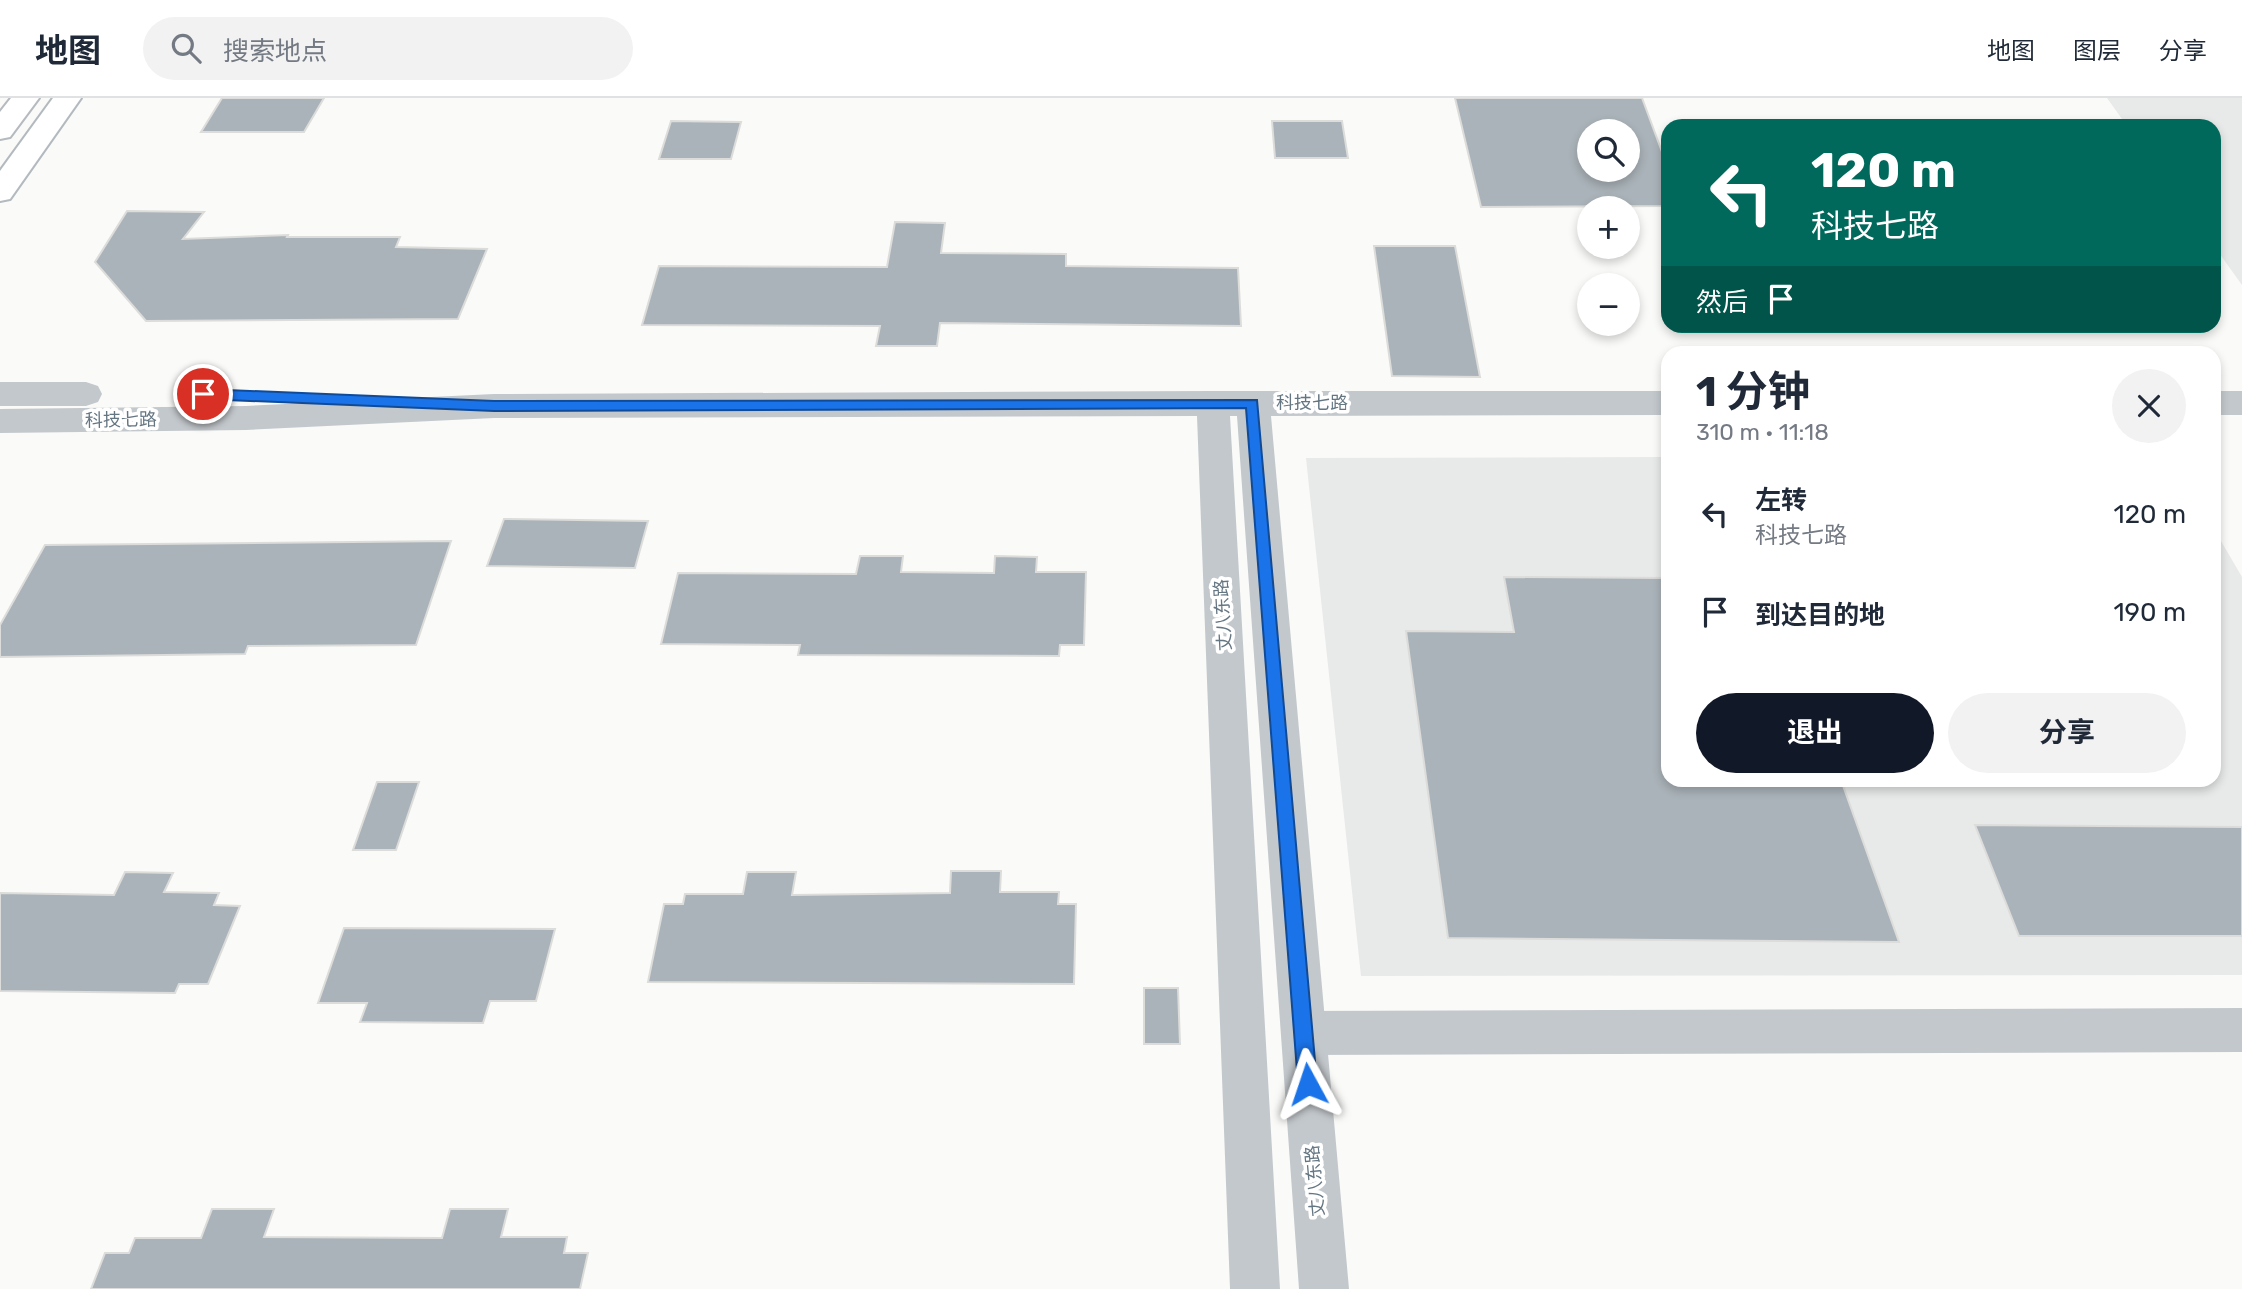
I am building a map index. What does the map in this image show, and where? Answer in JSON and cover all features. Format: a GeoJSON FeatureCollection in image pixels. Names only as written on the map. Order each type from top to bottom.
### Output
{"type":"FeatureCollection","features":[{"type":"Feature","properties":{"kind":"main road"},"geometry":{"type":"LineString","coordinates":[[0,131],[25,98]]}},
{"type":"Feature","properties":{"kind":"main road"},"geometry":{"type":"LineString","coordinates":[[0,191],[66,98]]}},
{"type":"Feature","properties":{"kind":"street","name":"科技七路"},"geometry":{"type":"LineString","coordinates":[[0,394],[253,394],[494,406]]}},
{"type":"Feature","properties":{"kind":"street","name":"丈八东路"},"geometry":{"type":"LineString","coordinates":[[1233,403],[1304,1033],[1324,1289]]}},
{"type":"Feature","properties":{"kind":"street","name":"丈八东路"},"geometry":{"type":"LineString","coordinates":[[1233,403],[1255,1289]]}},
{"type":"Feature","properties":{"kind":"street","name":"科技七路"},"geometry":{"type":"LineString","coordinates":[[0,421],[246,418],[494,406],[1661,403]]}},
{"type":"Feature","properties":{"kind":"street"},"geometry":{"type":"LineString","coordinates":[[2221,403],[2242,403]]}},
{"type":"Feature","properties":{"kind":"street"},"geometry":{"type":"LineString","coordinates":[[1304,1033],[2242,1030]]}},
{"type":"Feature","properties":{"kind":"shaded area"},"geometry":{"type":"Polygon","coordinates":[[[2107,98],[2242,98],[2242,285],[2221,256],[2221,119],[2122,119],[2107,98]]]}},
{"type":"Feature","properties":{"kind":"shaded area"},"geometry":{"type":"Polygon","coordinates":[[[1661,457],[1661,787],[2221,787],[2221,541],[2242,577],[2242,975],[1361,976],[1306,458],[1661,457]]]}},
{"type":"Feature","properties":{"kind":"building"},"geometry":{"type":"Polygon","coordinates":[[[222,98],[324,98],[304,132],[201,132],[222,98]]]}},
{"type":"Feature","properties":{"kind":"building"},"geometry":{"type":"Polygon","coordinates":[[[1455,98],[1642,98],[1661,149],[1661,206],[1640,206],[1640,196],[1577,196],[1577,206],[1481,207],[1455,98]]]}},
{"type":"Feature","properties":{"kind":"building"},"geometry":{"type":"Polygon","coordinates":[[[671,121],[741,122],[731,159],[659,159],[671,121]]]}},
{"type":"Feature","properties":{"kind":"building"},"geometry":{"type":"Polygon","coordinates":[[[1272,121],[1342,121],[1348,158],[1275,158],[1272,121]]]}},
{"type":"Feature","properties":{"kind":"building"},"geometry":{"type":"Polygon","coordinates":[[[127,211],[204,212],[183,239],[288,235],[287,237],[400,237],[396,247],[487,249],[458,319],[146,321],[95,262],[127,211]]]}},
{"type":"Feature","properties":{"kind":"building"},"geometry":{"type":"Polygon","coordinates":[[[895,222],[945,223],[941,253],[1066,254],[1066,266],[1238,268],[1241,326],[940,323],[937,346],[876,346],[880,326],[642,325],[659,266],[887,267],[895,222]]]}},
{"type":"Feature","properties":{"kind":"building"},"geometry":{"type":"Polygon","coordinates":[[[1374,246],[1455,246],[1480,377],[1392,376],[1374,246]]]}},
{"type":"Feature","properties":{"kind":"building"},"geometry":{"type":"Polygon","coordinates":[[[504,519],[648,521],[635,568],[487,566],[504,519]]]}},
{"type":"Feature","properties":{"kind":"building"},"geometry":{"type":"Polygon","coordinates":[[[451,541],[416,645],[248,646],[245,654],[0,657],[0,625],[45,545],[451,541]]]}},
{"type":"Feature","properties":{"kind":"building"},"geometry":{"type":"Polygon","coordinates":[[[860,556],[903,556],[901,572],[994,573],[995,556],[1037,557],[1036,572],[1086,572],[1084,645],[1060,645],[1059,656],[798,655],[800,645],[661,644],[678,573],[856,574],[860,556]]]}},
{"type":"Feature","properties":{"kind":"building"},"geometry":{"type":"Polygon","coordinates":[[[1504,577],[1661,578],[1661,787],[1844,787],[1899,942],[1448,938],[1406,631],[1514,632],[1504,577]]]}},
{"type":"Feature","properties":{"kind":"building"},"geometry":{"type":"Polygon","coordinates":[[[377,782],[419,782],[396,850],[353,850],[377,782]]]}},
{"type":"Feature","properties":{"kind":"building"},"geometry":{"type":"Polygon","coordinates":[[[1975,825],[2242,827],[2242,936],[2019,936],[1975,825]]]}},
{"type":"Feature","properties":{"kind":"building"},"geometry":{"type":"Polygon","coordinates":[[[951,871],[1001,871],[1000,892],[1059,892],[1058,904],[1076,904],[1074,984],[648,982],[664,904],[683,904],[685,894],[743,894],[747,872],[796,872],[792,895],[950,893],[951,871]]]}},
{"type":"Feature","properties":{"kind":"building"},"geometry":{"type":"Polygon","coordinates":[[[125,872],[173,873],[164,892],[219,893],[214,905],[240,906],[208,984],[179,984],[175,993],[0,991],[0,893],[114,895],[125,872]]]}},
{"type":"Feature","properties":{"kind":"building"},"geometry":{"type":"Polygon","coordinates":[[[344,928],[555,929],[536,1001],[490,1001],[483,1023],[360,1022],[367,1003],[318,1003],[344,928]]]}},
{"type":"Feature","properties":{"kind":"building"},"geometry":{"type":"Polygon","coordinates":[[[1144,988],[1178,988],[1180,1044],[1144,1044],[1144,988]]]}},
{"type":"Feature","properties":{"kind":"building"},"geometry":{"type":"Polygon","coordinates":[[[212,1209],[274,1209],[264,1237],[442,1238],[450,1209],[508,1209],[501,1237],[567,1237],[564,1253],[588,1253],[580,1289],[91,1289],[105,1253],[129,1253],[135,1238],[201,1238],[212,1209]]]}},
{"type":"Feature","properties":{"kind":"route"},"geometry":{"type":"LineString","coordinates":[[203,394],[494,406],[1252,403],[1308,1084]]}}]}
